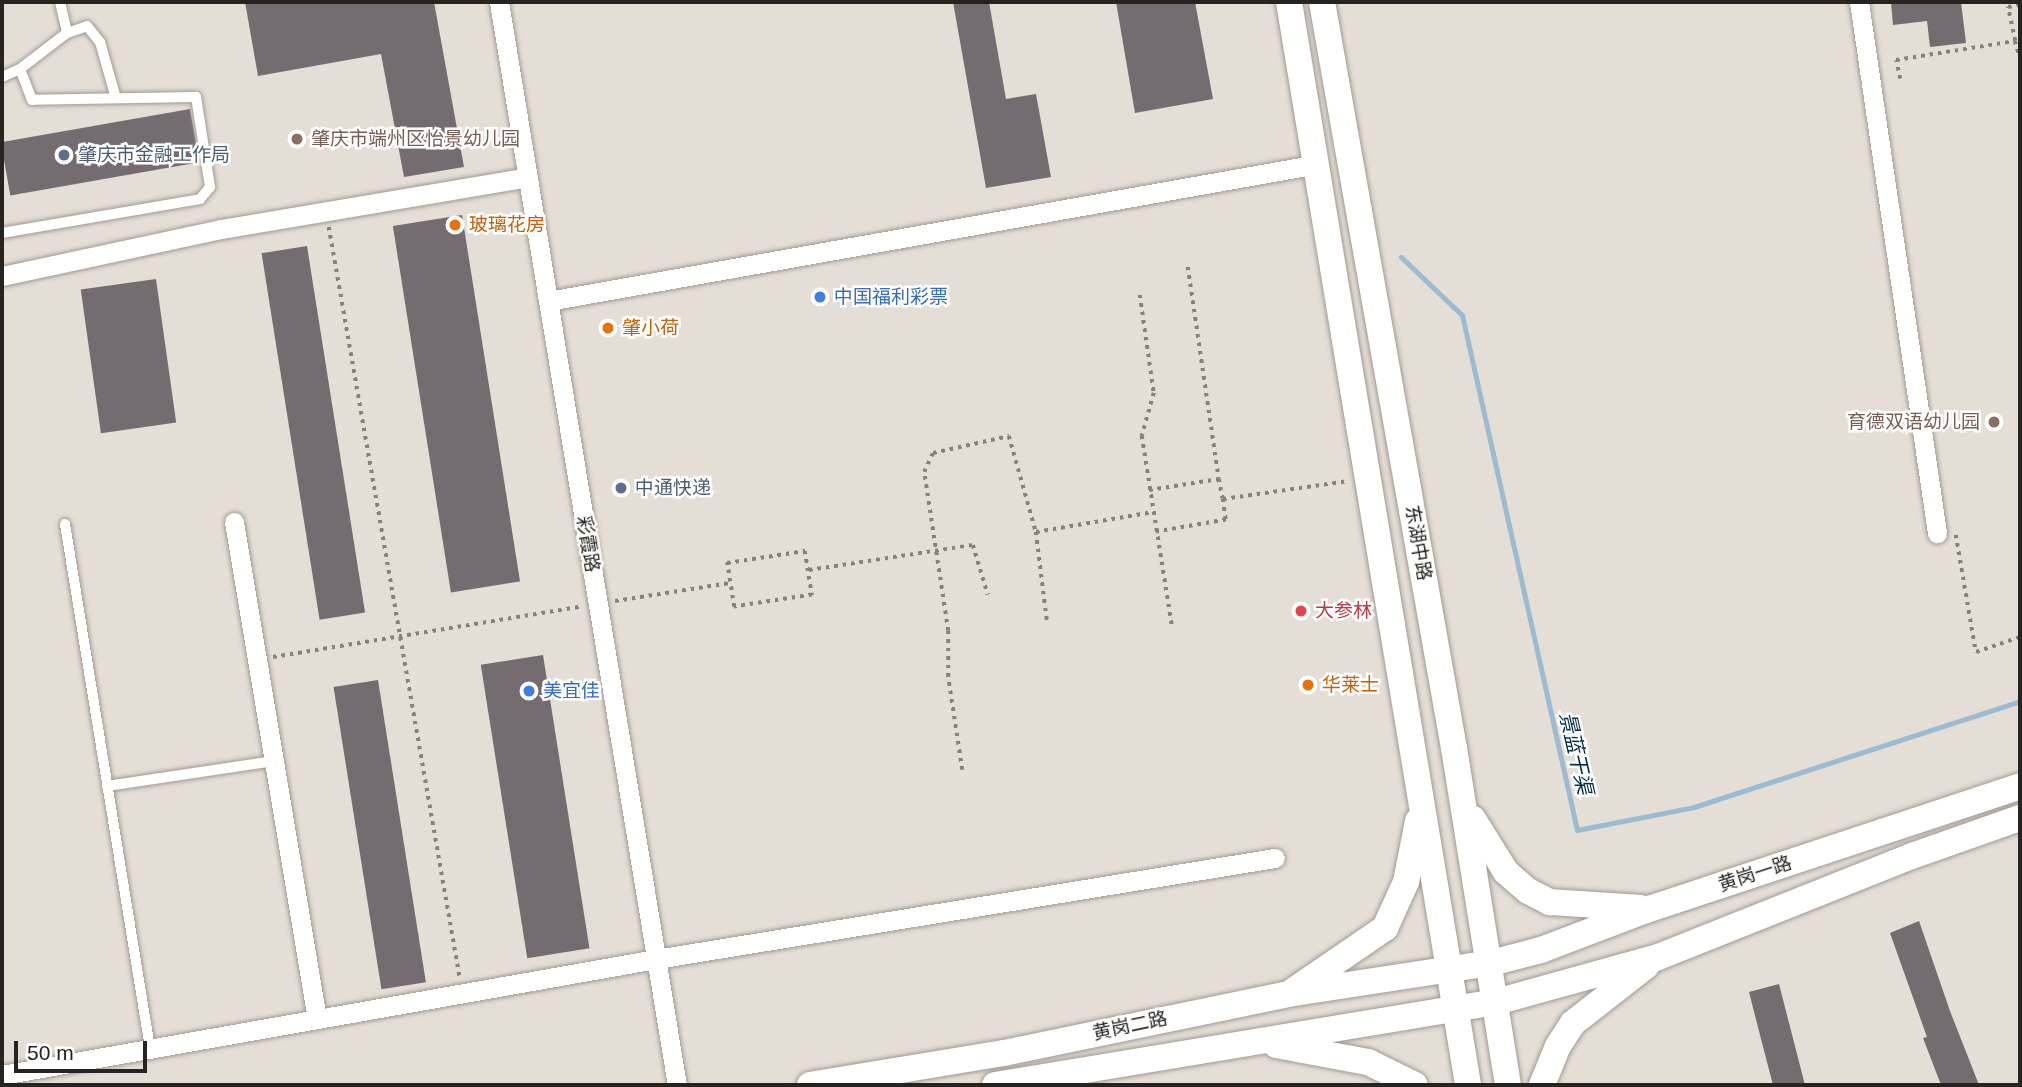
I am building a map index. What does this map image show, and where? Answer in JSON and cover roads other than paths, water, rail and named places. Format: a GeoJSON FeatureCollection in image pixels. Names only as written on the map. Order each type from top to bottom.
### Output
{"type":"FeatureCollection","features":[{"type":"Feature","properties":{"kind":"main road","name":"东湖中路"},"geometry":{"type":"LineString","coordinates":[[1289,2],[1318,164],[1468,1085]]}},
{"type":"Feature","properties":{"kind":"main road","name":"东湖中路"},"geometry":{"type":"LineString","coordinates":[[1322,2],[1491,963],[1508,1085]]}},
{"type":"Feature","properties":{"kind":"main road"},"geometry":{"type":"LineString","coordinates":[[1415,754],[1454,748]]}},
{"type":"Feature","properties":{"kind":"main road","name":"黄岗一路"},"geometry":{"type":"LineString","coordinates":[[1450,971],[1541,950],[1649,909],[2020,786]]}},
{"type":"Feature","properties":{"kind":"main road"},"geometry":{"type":"LineString","coordinates":[[1288,994],[1385,928],[1406,882],[1421,795]]}},
{"type":"Feature","properties":{"kind":"main road"},"geometry":{"type":"LineString","coordinates":[[1463,801],[1489,849],[1528,891],[1550,902],[1649,909]]}},
{"type":"Feature","properties":{"kind":"main road","name":"黄岗一路"},"geometry":{"type":"LineString","coordinates":[[1456,1009],[1496,1002],[1658,957],[1912,856],[2020,818]]}},
{"type":"Feature","properties":{"kind":"main road"},"geometry":{"type":"LineString","coordinates":[[1542,1085],[1558,1046],[1573,1023],[1658,957]]}},
{"type":"Feature","properties":{"kind":"main road","name":"黄岗二路"},"geometry":{"type":"LineString","coordinates":[[810,1085],[1004,1053],[1288,994],[1450,971]]}},
{"type":"Feature","properties":{"kind":"main road","name":"黄岗二路"},"geometry":{"type":"LineString","coordinates":[[995,1085],[1456,1009]]}},
{"type":"Feature","properties":{"kind":"main road"},"geometry":{"type":"LineString","coordinates":[[1254,1041],[1368,1062],[1415,1085]]}},
{"type":"Feature","properties":{"kind":"street","name":"彩霞路"},"geometry":{"type":"LineString","coordinates":[[499,2],[677,1085]]}},
{"type":"Feature","properties":{"kind":"street"},"geometry":{"type":"LineString","coordinates":[[1859,2],[1937,533]]}},
{"type":"Feature","properties":{"kind":"street"},"geometry":{"type":"LineString","coordinates":[[548,301],[1318,164]]}},
{"type":"Feature","properties":{"kind":"street"},"geometry":{"type":"LineString","coordinates":[[2,276],[326,211],[528,177]]}},
{"type":"Feature","properties":{"kind":"street"},"geometry":{"type":"LineString","coordinates":[[234,522],[317,1019]]}},
{"type":"Feature","properties":{"kind":"street"},"geometry":{"type":"LineString","coordinates":[[2,1075],[656,959],[1275,858]]}},
{"type":"Feature","properties":{"kind":"lane"},"geometry":{"type":"LineString","coordinates":[[60,2],[66,33]]}},
{"type":"Feature","properties":{"kind":"lane"},"geometry":{"type":"LineString","coordinates":[[2,76],[20,69],[66,33],[87,26],[100,42],[116,98]]}},
{"type":"Feature","properties":{"kind":"lane"},"geometry":{"type":"LineString","coordinates":[[2,233],[200,199],[210,187],[196,97],[32,100],[20,69]]}},
{"type":"Feature","properties":{"kind":"lane"},"geometry":{"type":"LineString","coordinates":[[65,524],[150,1048]]}},
{"type":"Feature","properties":{"kind":"lane"},"geometry":{"type":"LineString","coordinates":[[107,786],[274,761]]}},
{"type":"Feature","properties":{"kind":"waterway","name":"景蓝干渠"},"geometry":{"type":"LineString","coordinates":[[1401,257],[1462,315],[1577,830],[1694,807],[2020,701]]}},
{"type":"Feature","properties":{"kind":"place","name":"肇庆市端州区怡景幼儿园"},"geometry":{"type":"Point","coordinates":[297,139]}},
{"type":"Feature","properties":{"kind":"place","name":"肇庆市金融工作局"},"geometry":{"type":"Point","coordinates":[64,155]}},
{"type":"Feature","properties":{"kind":"place","name":"玻璃花房"},"geometry":{"type":"Point","coordinates":[455,225]}},
{"type":"Feature","properties":{"kind":"place","name":"中国福利彩票"},"geometry":{"type":"Point","coordinates":[820,297]}},
{"type":"Feature","properties":{"kind":"place","name":"肇小荷"},"geometry":{"type":"Point","coordinates":[608,328]}},
{"type":"Feature","properties":{"kind":"place","name":"育德双语幼儿园"},"geometry":{"type":"Point","coordinates":[1994,422]}},
{"type":"Feature","properties":{"kind":"place","name":"中通快递"},"geometry":{"type":"Point","coordinates":[621,488]}},
{"type":"Feature","properties":{"kind":"place","name":"大参林"},"geometry":{"type":"Point","coordinates":[1301,611]}},
{"type":"Feature","properties":{"kind":"place","name":"华莱士"},"geometry":{"type":"Point","coordinates":[1308,685]}},
{"type":"Feature","properties":{"kind":"place","name":"美宜佳"},"geometry":{"type":"Point","coordinates":[529,691]}}]}
